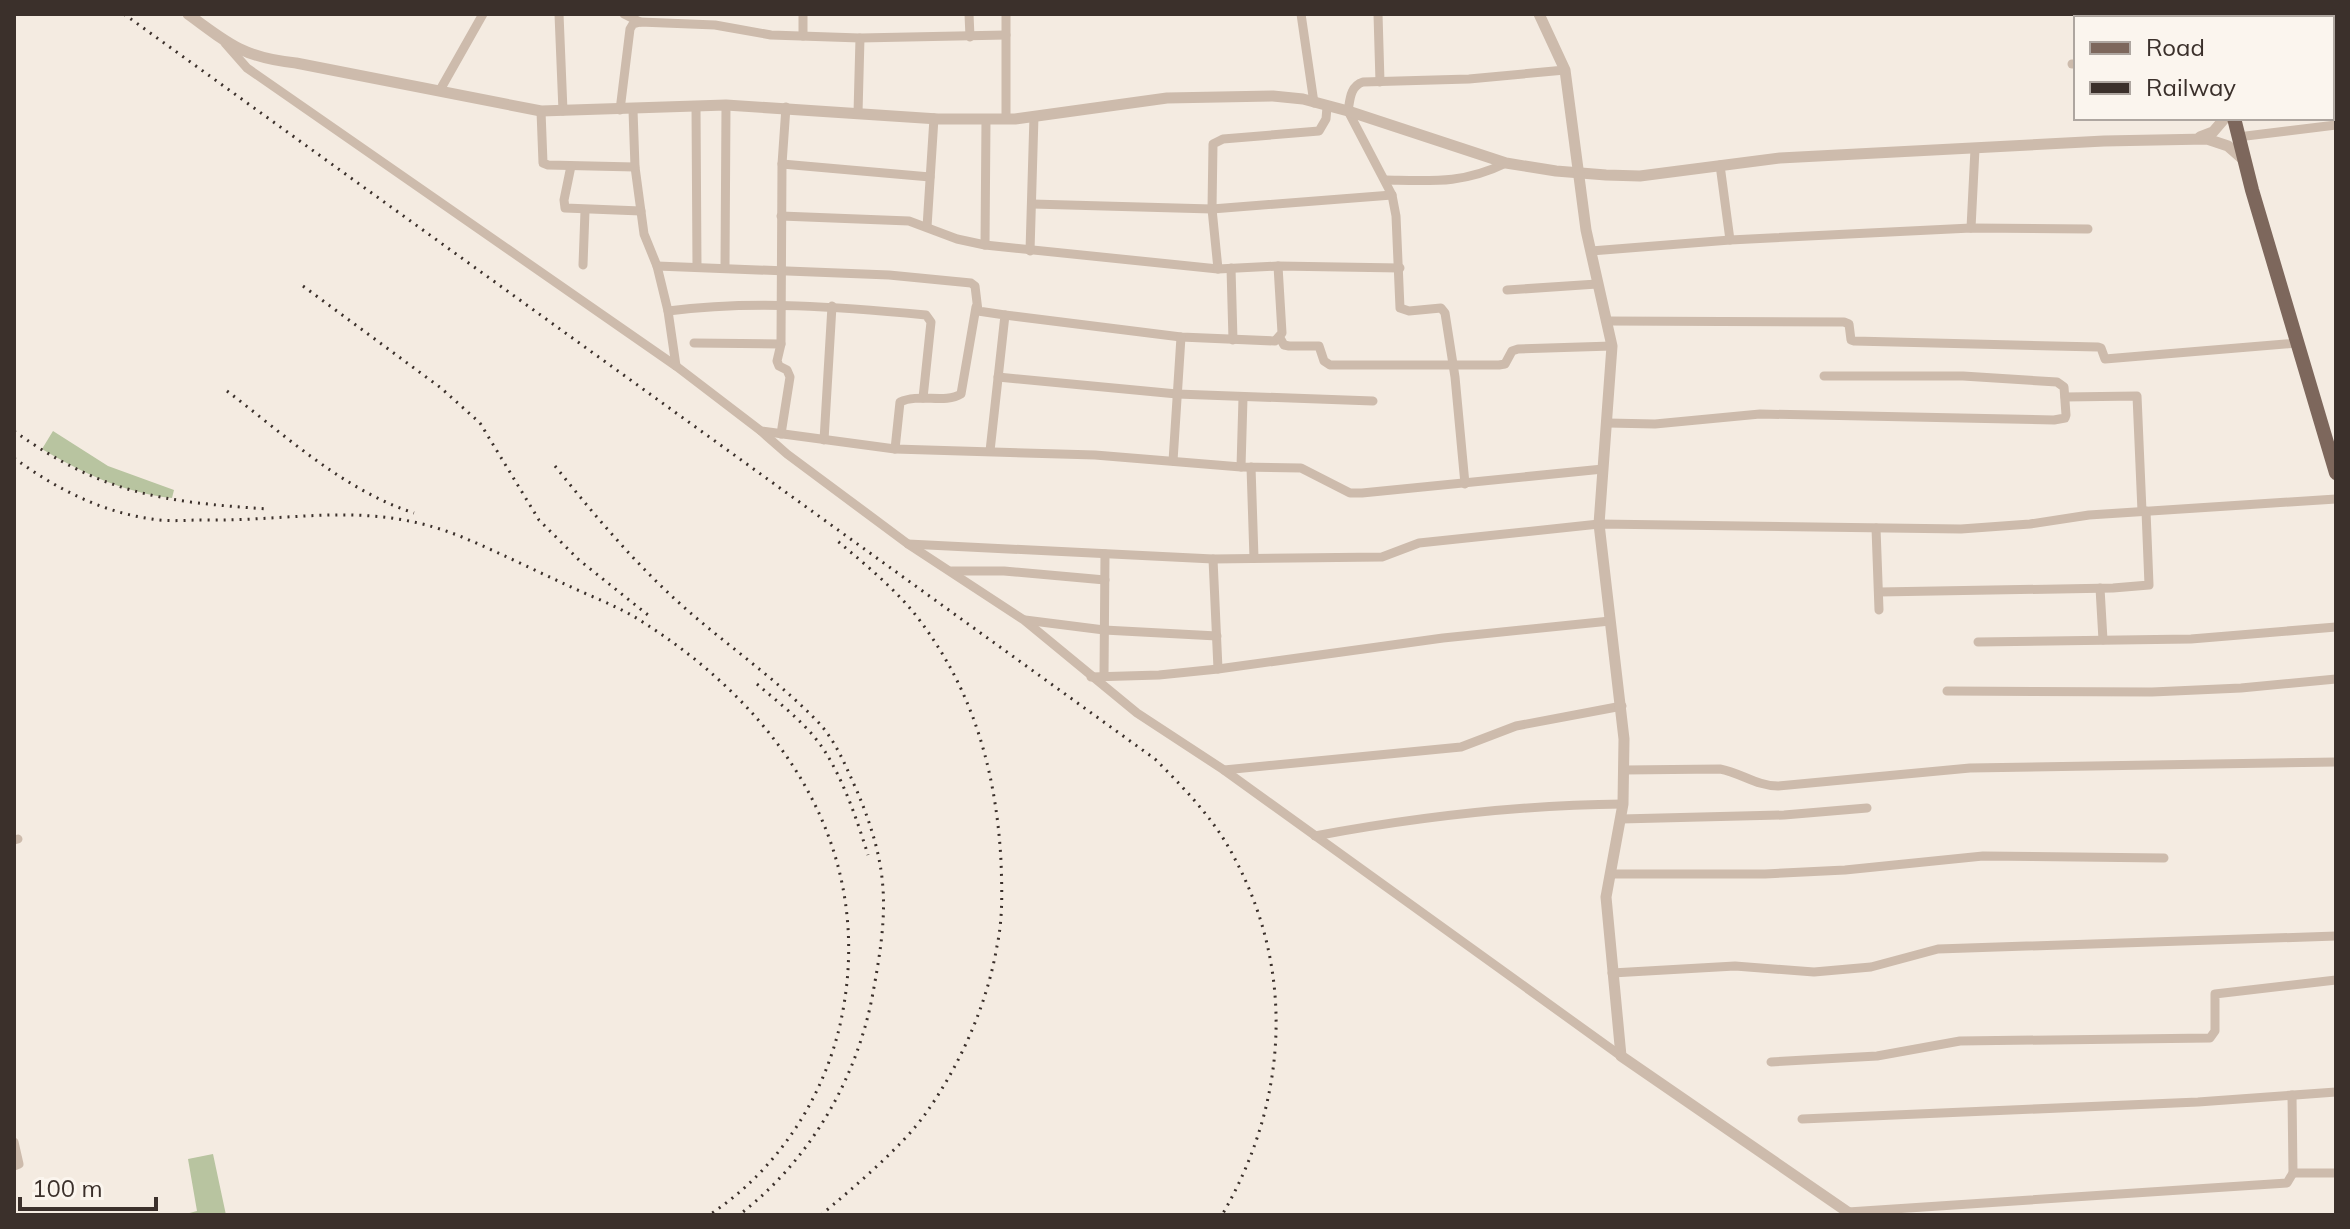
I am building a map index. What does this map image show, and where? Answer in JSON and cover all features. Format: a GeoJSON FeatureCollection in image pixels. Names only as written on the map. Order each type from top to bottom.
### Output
{"type":"FeatureCollection","features":[{"type":"Feature","properties":{"kind":"main road"},"geometry":{"type":"LineString","coordinates":[[2235,120],[2245,141],[2336,439]]}},
{"type":"Feature","properties":{"kind":"main road"},"geometry":{"type":"LineString","coordinates":[[2242,120],[2245,161],[2336,473]]}},
{"type":"Feature","properties":{"kind":"street"},"geometry":{"type":"LineString","coordinates":[[188,14],[223,40],[255,57],[541,111],[726,105],[934,118],[1006,119],[1167,98],[1273,96],[1348,111],[1506,163],[1578,172],[1640,176],[1720,165],[1850,154],[2207,139],[2234,150],[2245,161]]}},
{"type":"Feature","properties":{"kind":"street"},"geometry":{"type":"LineString","coordinates":[[440,90],[483,14]]}},
{"type":"Feature","properties":{"kind":"street"},"geometry":{"type":"LineString","coordinates":[[559,14],[563,111]]}},
{"type":"Feature","properties":{"kind":"street"},"geometry":{"type":"LineString","coordinates":[[624,14],[640,22]]}},
{"type":"Feature","properties":{"kind":"street"},"geometry":{"type":"LineString","coordinates":[[803,14],[803,36]]}},
{"type":"Feature","properties":{"kind":"street"},"geometry":{"type":"LineString","coordinates":[[969,14],[970,37]]}},
{"type":"Feature","properties":{"kind":"street"},"geometry":{"type":"LineString","coordinates":[[1006,14],[1006,119]]}},
{"type":"Feature","properties":{"kind":"street"},"geometry":{"type":"LineString","coordinates":[[1301,14],[1314,103]]}},
{"type":"Feature","properties":{"kind":"street"},"geometry":{"type":"LineString","coordinates":[[1378,14],[1380,82]]}},
{"type":"Feature","properties":{"kind":"street"},"geometry":{"type":"LineString","coordinates":[[1539,14],[1565,70],[1591,251],[1612,346],[1599,524],[1622,706],[1625,770],[1621,819],[1606,897],[1621,1056]]}},
{"type":"Feature","properties":{"kind":"street"},"geometry":{"type":"LineString","coordinates":[[620,110],[630,29],[640,22],[715,25],[771,35],[860,38],[1006,35]]}},
{"type":"Feature","properties":{"kind":"street"},"geometry":{"type":"LineString","coordinates":[[858,113],[860,38]]}},
{"type":"Feature","properties":{"kind":"street"},"geometry":{"type":"LineString","coordinates":[[223,40],[247,68],[676,366],[908,544],[1024,620],[1137,713],[1224,770],[1621,1056],[1850,1213],[2287,1183],[2293,1173],[2292,1095]]}},
{"type":"Feature","properties":{"kind":"street"},"geometry":{"type":"LineString","coordinates":[[1465,484],[1444,310],[1403,311],[1399,303],[1400,268],[1392,195],[1348,111],[1353,90],[1357,84],[1469,79],[1565,70]]}},
{"type":"Feature","properties":{"kind":"street"},"geometry":{"type":"LineString","coordinates":[[725,267],[726,105]]}},
{"type":"Feature","properties":{"kind":"street"},"geometry":{"type":"LineString","coordinates":[[696,106],[697,267]]}},
{"type":"Feature","properties":{"kind":"street"},"geometry":{"type":"LineString","coordinates":[[781,434],[790,377],[787,370],[777,364],[781,344],[782,164],[786,107]]}},
{"type":"Feature","properties":{"kind":"street"},"geometry":{"type":"LineString","coordinates":[[1218,269],[1212,209],[1213,144],[1223,139],[1319,131],[1326,119],[1327,107]]}},
{"type":"Feature","properties":{"kind":"street"},"geometry":{"type":"LineString","coordinates":[[633,110],[635,167],[644,234],[657,266],[668,311],[676,366]]}},
{"type":"Feature","properties":{"kind":"street"},"geometry":{"type":"LineString","coordinates":[[541,111],[543,163],[635,167]]}},
{"type":"Feature","properties":{"kind":"street"},"geometry":{"type":"LineString","coordinates":[[1030,251],[1034,116]]}},
{"type":"Feature","properties":{"kind":"street"},"geometry":{"type":"LineString","coordinates":[[927,227],[934,118]]}},
{"type":"Feature","properties":{"kind":"street"},"geometry":{"type":"LineString","coordinates":[[985,245],[986,119]]}},
{"type":"Feature","properties":{"kind":"street"},"geometry":{"type":"LineString","coordinates":[[2192,140],[2213,132],[2223,120]]}},
{"type":"Feature","properties":{"kind":"street"},"geometry":{"type":"LineString","coordinates":[[2245,141],[2336,125]]}},
{"type":"Feature","properties":{"kind":"street"},"geometry":{"type":"LineString","coordinates":[[1971,228],[1975,149]]}},
{"type":"Feature","properties":{"kind":"street"},"geometry":{"type":"LineString","coordinates":[[1386,180],[1460,180],[1481,176],[1506,163]]}},
{"type":"Feature","properties":{"kind":"street"},"geometry":{"type":"LineString","coordinates":[[782,164],[930,177]]}},
{"type":"Feature","properties":{"kind":"street"},"geometry":{"type":"LineString","coordinates":[[1720,165],[1730,240]]}},
{"type":"Feature","properties":{"kind":"street"},"geometry":{"type":"LineString","coordinates":[[571,166],[564,204],[569,210],[641,211]]}},
{"type":"Feature","properties":{"kind":"street"},"geometry":{"type":"LineString","coordinates":[[1032,204],[1212,209],[1392,195]]}},
{"type":"Feature","properties":{"kind":"street"},"geometry":{"type":"LineString","coordinates":[[583,265],[585,211]]}},
{"type":"Feature","properties":{"kind":"street"},"geometry":{"type":"LineString","coordinates":[[781,216],[887,218],[985,245],[1218,269],[1278,266],[1400,268]]}},
{"type":"Feature","properties":{"kind":"street"},"geometry":{"type":"LineString","coordinates":[[1591,251],[1730,240],[1971,228],[2088,229]]}},
{"type":"Feature","properties":{"kind":"street"},"geometry":{"type":"LineString","coordinates":[[657,266],[889,275],[964,281],[975,286],[976,307],[970,327],[961,394],[954,398],[900,402],[895,449]]}},
{"type":"Feature","properties":{"kind":"street"},"geometry":{"type":"LineString","coordinates":[[976,307],[982,312],[1181,337],[1275,341],[1282,333],[1278,266]]}},
{"type":"Feature","properties":{"kind":"street"},"geometry":{"type":"LineString","coordinates":[[1231,268],[1233,340]]}},
{"type":"Feature","properties":{"kind":"street"},"geometry":{"type":"LineString","coordinates":[[1507,290],[1597,284]]}},
{"type":"Feature","properties":{"kind":"street"},"geometry":{"type":"LineString","coordinates":[[668,311],[717,307],[832,306],[930,317],[923,398]]}},
{"type":"Feature","properties":{"kind":"street"},"geometry":{"type":"LineString","coordinates":[[824,440],[832,306]]}},
{"type":"Feature","properties":{"kind":"street"},"geometry":{"type":"LineString","coordinates":[[990,451],[1005,315]]}},
{"type":"Feature","properties":{"kind":"street"},"geometry":{"type":"LineString","coordinates":[[1606,321],[1733,319],[1844,322],[1849,324],[1851,340],[1854,341],[2098,347],[2105,359],[2297,343]]}},
{"type":"Feature","properties":{"kind":"street"},"geometry":{"type":"LineString","coordinates":[[1173,461],[1181,337]]}},
{"type":"Feature","properties":{"kind":"street"},"geometry":{"type":"LineString","coordinates":[[1280,338],[1284,345],[1319,346],[1324,361],[1330,365],[1372,363],[1398,367],[1505,364],[1512,351],[1518,349],[1612,346]]}},
{"type":"Feature","properties":{"kind":"street"},"geometry":{"type":"LineString","coordinates":[[694,343],[781,344]]}},
{"type":"Feature","properties":{"kind":"street"},"geometry":{"type":"LineString","coordinates":[[1608,423],[1655,424],[1760,414],[2054,420],[2066,415],[2064,387],[2057,382],[1963,376],[1824,376]]}},
{"type":"Feature","properties":{"kind":"street"},"geometry":{"type":"LineString","coordinates":[[998,377],[1177,394],[1373,401]]}},
{"type":"Feature","properties":{"kind":"street"},"geometry":{"type":"LineString","coordinates":[[1879,592],[2149,585],[2137,396],[2065,397]]}},
{"type":"Feature","properties":{"kind":"street"},"geometry":{"type":"LineString","coordinates":[[1243,398],[1254,558]]}},
{"type":"Feature","properties":{"kind":"street"},"geometry":{"type":"LineString","coordinates":[[761,431],[895,449],[990,451],[1301,468],[1350,493],[1603,469]]}},
{"type":"Feature","properties":{"kind":"street"},"geometry":{"type":"LineString","coordinates":[[908,544],[1213,559],[1382,557],[1419,543],[1599,524],[1961,529],[2144,511],[2336,499]]}},
{"type":"Feature","properties":{"kind":"street"},"geometry":{"type":"LineString","coordinates":[[1876,528],[1879,610]]}},
{"type":"Feature","properties":{"kind":"street"},"geometry":{"type":"LineString","coordinates":[[1104,676],[1105,554]]}},
{"type":"Feature","properties":{"kind":"street"},"geometry":{"type":"LineString","coordinates":[[1213,559],[1218,669]]}},
{"type":"Feature","properties":{"kind":"street"},"geometry":{"type":"LineString","coordinates":[[952,571],[1004,571],[1105,580]]}},
{"type":"Feature","properties":{"kind":"street"},"geometry":{"type":"LineString","coordinates":[[2100,588],[2103,640]]}},
{"type":"Feature","properties":{"kind":"street"},"geometry":{"type":"LineString","coordinates":[[1024,620],[1104,630],[1217,636]]}},
{"type":"Feature","properties":{"kind":"street"},"geometry":{"type":"LineString","coordinates":[[1091,677],[1218,669],[1443,638],[1610,621]]}},
{"type":"Feature","properties":{"kind":"street"},"geometry":{"type":"LineString","coordinates":[[1978,642],[2191,639],[2336,627]]}},
{"type":"Feature","properties":{"kind":"street"},"geometry":{"type":"LineString","coordinates":[[1947,691],[2152,692],[2336,679]]}},
{"type":"Feature","properties":{"kind":"street"},"geometry":{"type":"LineString","coordinates":[[1224,770],[1444,750],[1461,747],[1516,726],[1622,706]]}},
{"type":"Feature","properties":{"kind":"street"},"geometry":{"type":"LineString","coordinates":[[1625,770],[1720,769],[1765,786],[1778,786],[1970,768],[2336,762]]}},
{"type":"Feature","properties":{"kind":"street"},"geometry":{"type":"LineString","coordinates":[[1315,836],[1382,823],[1504,809],[1623,804]]}},
{"type":"Feature","properties":{"kind":"street"},"geometry":{"type":"LineString","coordinates":[[1621,819],[1784,815],[1867,808]]}},
{"type":"Feature","properties":{"kind":"street"},"geometry":{"type":"LineString","coordinates":[[1611,874],[1765,874],[1845,870],[1983,856],[2164,858]]}},
{"type":"Feature","properties":{"kind":"street"},"geometry":{"type":"LineString","coordinates":[[1612,973],[1735,966],[1785,972],[1828,972],[1871,967],[1938,949],[2336,936]]}},
{"type":"Feature","properties":{"kind":"street"},"geometry":{"type":"LineString","coordinates":[[1771,1062],[1877,1056],[1960,1041],[2210,1038],[2215,1031],[2215,994],[2336,980]]}},
{"type":"Feature","properties":{"kind":"street"},"geometry":{"type":"LineString","coordinates":[[1802,1119],[2182,1103],[2336,1092]]}},
{"type":"Feature","properties":{"kind":"street"},"geometry":{"type":"LineString","coordinates":[[14,1142],[19,1164],[14,1166]]}},
{"type":"Feature","properties":{"kind":"street"},"geometry":{"type":"LineString","coordinates":[[2293,1173],[2336,1173]]}},
{"type":"Feature","properties":{"kind":"green space"},"geometry":{"type":"Polygon","coordinates":[[[53,431],[108,466],[174,490],[172,498],[121,487],[57,458],[42,449],[53,431]]]}},
{"type":"Feature","properties":{"kind":"green space"},"geometry":{"type":"Polygon","coordinates":[[[213,1154],[226,1215],[182,1215],[197,1211],[188,1159],[213,1154]]]}},
{"type":"Feature","properties":{"kind":"railway"},"geometry":{"type":"LineString","coordinates":[[124,14],[1155,759],[1188,794],[1227,845],[1255,903],[1268,948],[1275,993],[1276,1038],[1271,1084],[1260,1129],[1244,1173],[1222,1215]]}},
{"type":"Feature","properties":{"kind":"railway"},"geometry":{"type":"LineString","coordinates":[[303,286],[441,388],[480,423],[539,520],[579,560],[648,615]]}},
{"type":"Feature","properties":{"kind":"railway"},"geometry":{"type":"LineString","coordinates":[[227,391],[339,476],[388,503],[414,513]]}},
{"type":"Feature","properties":{"kind":"railway"},"geometry":{"type":"LineString","coordinates":[[14,431],[76,469],[105,482],[165,498],[268,509]]}},
{"type":"Feature","properties":{"kind":"railway"},"geometry":{"type":"LineString","coordinates":[[14,458],[79,497],[133,516],[170,521],[363,515],[428,525],[462,537],[630,614],[690,655],[736,696],[775,741],[808,790],[831,844],[845,901],[848,961],[840,1025],[832,1054],[808,1108],[775,1156],[755,1178],[709,1215]]}},
{"type":"Feature","properties":{"kind":"railway"},"geometry":{"type":"LineString","coordinates":[[555,466],[650,576],[819,723],[845,764],[876,846],[883,893],[881,941],[872,998],[854,1060],[841,1090],[807,1145],[764,1194],[739,1215]]}},
{"type":"Feature","properties":{"kind":"railway"},"geometry":{"type":"LineString","coordinates":[[821,1215],[904,1139],[926,1113],[950,1075],[970,1034],[986,990],[999,935],[1002,904],[1001,861],[993,794],[987,761],[966,699],[934,641],[914,613],[886,583],[834,538]]}},
{"type":"Feature","properties":{"kind":"railway"},"geometry":{"type":"LineString","coordinates":[[757,684],[801,723],[824,750],[844,788],[868,855]]}}]}
